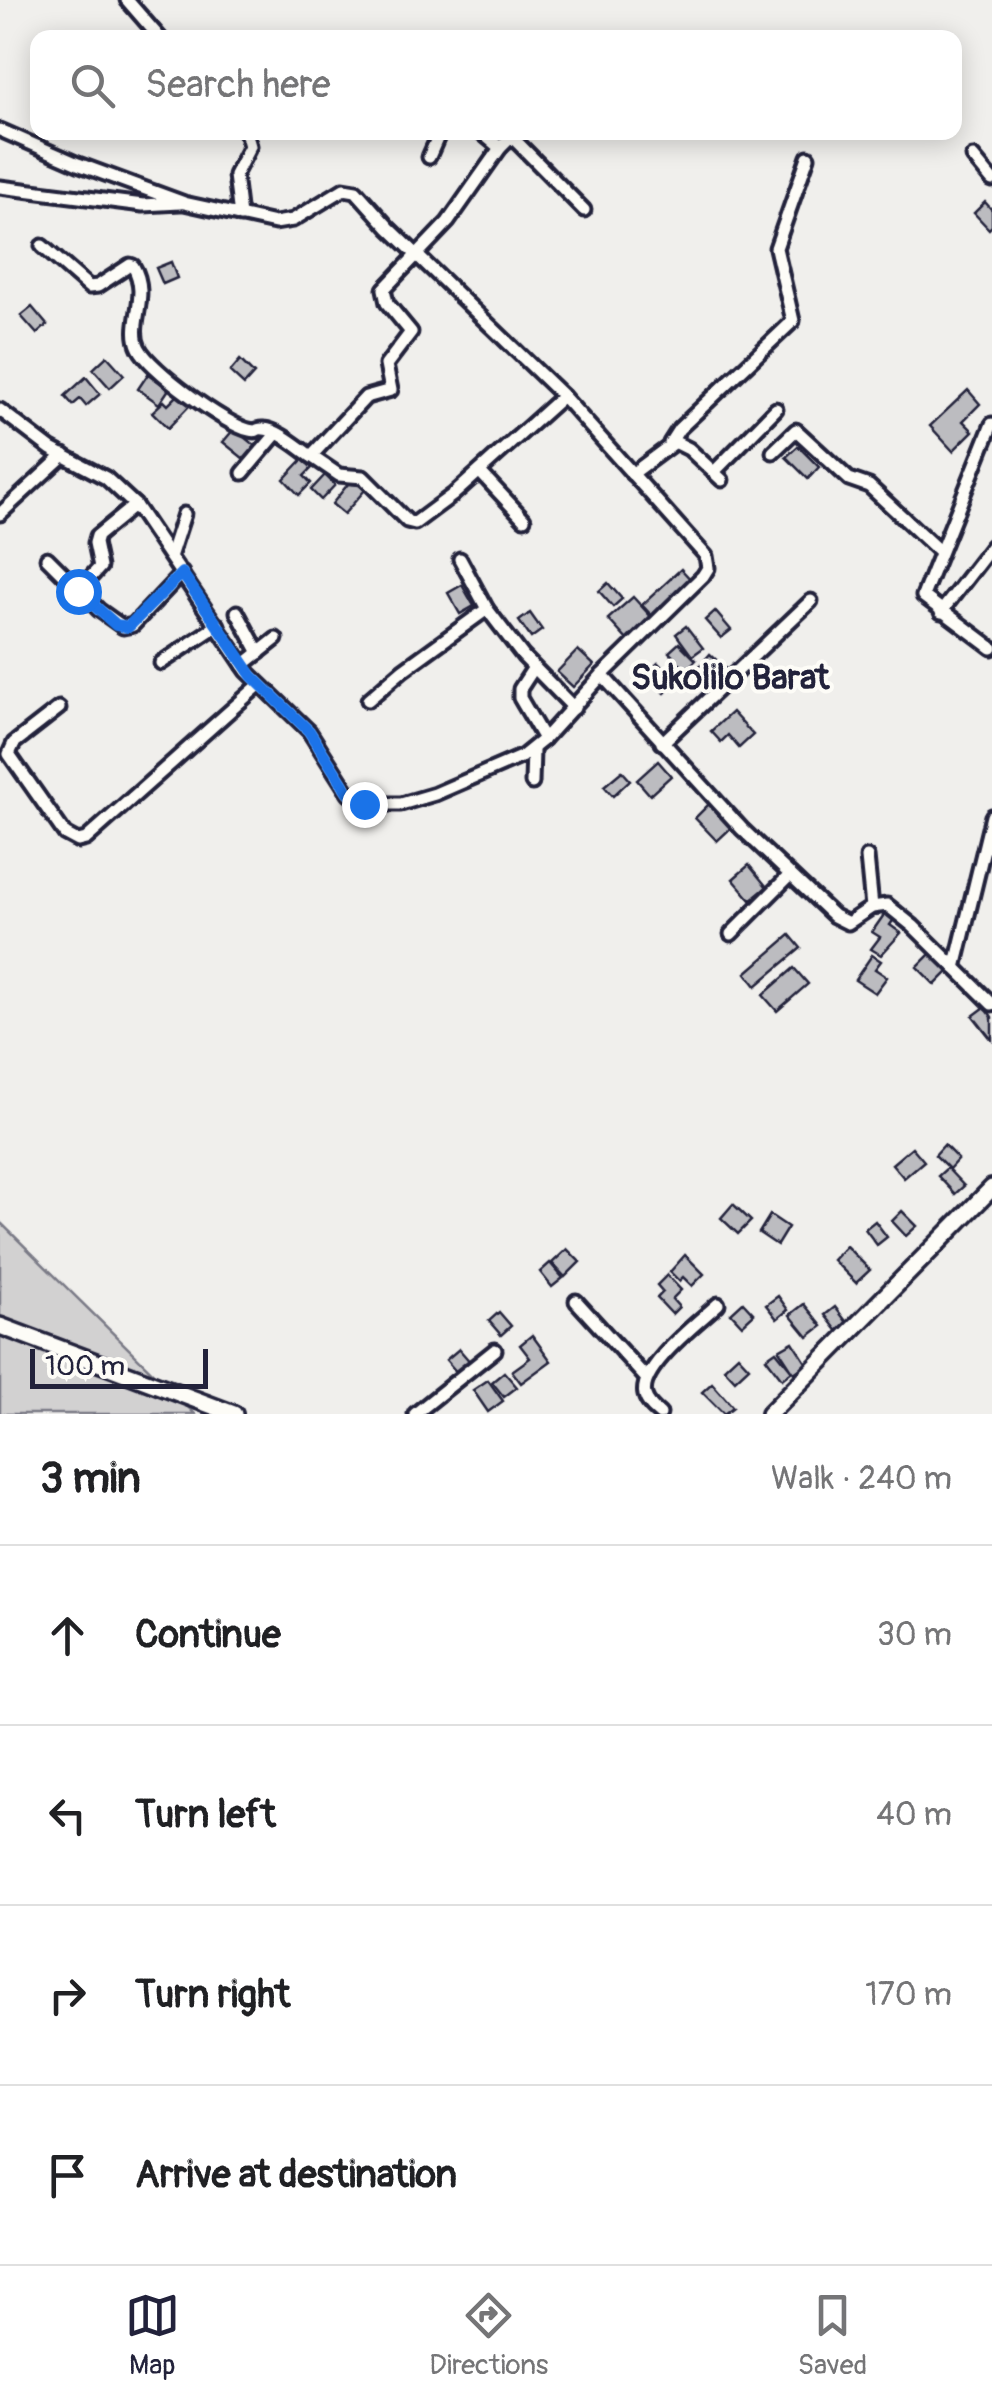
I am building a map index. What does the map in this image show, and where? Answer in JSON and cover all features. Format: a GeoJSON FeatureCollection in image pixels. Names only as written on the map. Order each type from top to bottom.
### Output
{"type":"FeatureCollection","features":[{"type":"Feature","properties":{"kind":"main road"},"geometry":{"type":"LineString","coordinates":[[769,1414],[992,1188]]}},
{"type":"Feature","properties":{"kind":"main road"},"geometry":{"type":"LineString","coordinates":[[0,1326],[234,1414]]}},
{"type":"Feature","properties":{"kind":"street"},"geometry":{"type":"LineString","coordinates":[[126,0],[153,30]]}},
{"type":"Feature","properties":{"kind":"street"},"geometry":{"type":"LineString","coordinates":[[0,130],[184,203],[240,216],[286,223],[350,187],[563,396],[706,556],[708,568],[532,750],[435,794],[401,804],[364,804],[349,794],[314,737],[243,665],[134,505],[106,478],[64,455],[0,410]]}},
{"type":"Feature","properties":{"kind":"street"},"geometry":{"type":"LineString","coordinates":[[240,216],[235,176],[250,146],[248,140]]}},
{"type":"Feature","properties":{"kind":"street"},"geometry":{"type":"LineString","coordinates":[[428,157],[436,140]]}},
{"type":"Feature","properties":{"kind":"street"},"geometry":{"type":"LineString","coordinates":[[490,140],[500,148]]}},
{"type":"Feature","properties":{"kind":"street"},"geometry":{"type":"LineString","coordinates":[[311,456],[366,397],[391,390],[386,366],[411,332],[386,303],[386,285],[460,207],[508,140]]}},
{"type":"Feature","properties":{"kind":"street"},"geometry":{"type":"LineString","coordinates":[[520,140],[584,210]]}},
{"type":"Feature","properties":{"kind":"street"},"geometry":{"type":"LineString","coordinates":[[632,474],[670,443],[679,429],[793,322],[776,255],[808,157]]}},
{"type":"Feature","properties":{"kind":"street"},"geometry":{"type":"LineString","coordinates":[[973,158],[992,180]]}},
{"type":"Feature","properties":{"kind":"street"},"geometry":{"type":"LineString","coordinates":[[0,187],[144,205],[184,203]]}},
{"type":"Feature","properties":{"kind":"street"},"geometry":{"type":"LineString","coordinates":[[42,246],[89,287],[130,265],[134,267],[142,288],[135,337],[140,352],[178,386],[250,431],[264,429],[276,434],[339,475],[363,477],[412,523],[427,516],[480,472],[563,396]]}},
{"type":"Feature","properties":{"kind":"street"},"geometry":{"type":"LineString","coordinates":[[670,443],[688,449],[718,476],[776,409]]}},
{"type":"Feature","properties":{"kind":"street"},"geometry":{"type":"LineString","coordinates":[[992,424],[923,596],[992,648]]}},
{"type":"Feature","properties":{"kind":"street"},"geometry":{"type":"LineString","coordinates":[[773,452],[796,430],[849,479],[869,486],[939,551]]}},
{"type":"Feature","properties":{"kind":"street"},"geometry":{"type":"LineString","coordinates":[[243,473],[276,434]]}},
{"type":"Feature","properties":{"kind":"street"},"geometry":{"type":"LineString","coordinates":[[0,514],[64,455]]}},
{"type":"Feature","properties":{"kind":"street"},"geometry":{"type":"LineString","coordinates":[[480,472],[524,519]]}},
{"type":"Feature","properties":{"kind":"street"},"geometry":{"type":"LineString","coordinates":[[78,591],[100,567],[95,542],[98,536],[134,505]]}},
{"type":"Feature","properties":{"kind":"street"},"geometry":{"type":"LineString","coordinates":[[170,554],[184,514]]}},
{"type":"Feature","properties":{"kind":"street"},"geometry":{"type":"LineString","coordinates":[[941,612],[992,546]]}},
{"type":"Feature","properties":{"kind":"street"},"geometry":{"type":"LineString","coordinates":[[47,558],[116,625],[128,627],[182,573]]}},
{"type":"Feature","properties":{"kind":"street"},"geometry":{"type":"LineString","coordinates":[[460,559],[487,609],[533,668],[574,708]]}},
{"type":"Feature","properties":{"kind":"street"},"geometry":{"type":"LineString","coordinates":[[662,743],[811,601]]}},
{"type":"Feature","properties":{"kind":"street"},"geometry":{"type":"LineString","coordinates":[[368,700],[487,609]]}},
{"type":"Feature","properties":{"kind":"street"},"geometry":{"type":"LineString","coordinates":[[237,612],[259,652]]}},
{"type":"Feature","properties":{"kind":"street"},"geometry":{"type":"LineString","coordinates":[[161,663],[218,625]]}},
{"type":"Feature","properties":{"kind":"street"},"geometry":{"type":"LineString","coordinates":[[243,665],[276,639]]}},
{"type":"Feature","properties":{"kind":"street"},"geometry":{"type":"LineString","coordinates":[[533,668],[520,689],[520,698],[544,739]]}},
{"type":"Feature","properties":{"kind":"street"},"geometry":{"type":"LineString","coordinates":[[602,675],[662,743],[834,916],[854,921],[872,907],[887,905],[992,1004]]}},
{"type":"Feature","properties":{"kind":"street"},"geometry":{"type":"LineString","coordinates":[[59,708],[14,744],[9,754],[65,834],[78,841],[86,839],[260,685]]}},
{"type":"Feature","properties":{"kind":"street"},"geometry":{"type":"LineString","coordinates":[[532,750],[532,783]]}},
{"type":"Feature","properties":{"kind":"street"},"geometry":{"type":"LineString","coordinates":[[955,968],[992,816]]}},
{"type":"Feature","properties":{"kind":"street"},"geometry":{"type":"LineString","coordinates":[[867,857],[872,907]]}},
{"type":"Feature","properties":{"kind":"street"},"geometry":{"type":"LineString","coordinates":[[732,934],[790,875]]}},
{"type":"Feature","properties":{"kind":"street"},"geometry":{"type":"LineString","coordinates":[[576,1301],[647,1379]]}},
{"type":"Feature","properties":{"kind":"street"},"geometry":{"type":"LineString","coordinates":[[660,1414],[645,1398],[647,1379],[663,1356],[718,1304]]}},
{"type":"Feature","properties":{"kind":"street"},"geometry":{"type":"LineString","coordinates":[[415,1414],[495,1350]]}},
{"type":"Feature","properties":{"kind":"shaded area"},"geometry":{"type":"Polygon","coordinates":[[[0,1222],[195,1414],[0,1414],[0,1222]]]}},
{"type":"Feature","properties":{"kind":"building"},"geometry":{"type":"Polygon","coordinates":[[[985,202],[992,210],[989,229],[974,213],[985,202]]]}},
{"type":"Feature","properties":{"kind":"building"},"geometry":{"type":"Polygon","coordinates":[[[171,262],[177,278],[163,284],[156,268],[171,262]]]}},
{"type":"Feature","properties":{"kind":"building"},"geometry":{"type":"Polygon","coordinates":[[[32,307],[47,325],[37,334],[21,316],[32,307]]]}},
{"type":"Feature","properties":{"kind":"building"},"geometry":{"type":"Polygon","coordinates":[[[107,356],[124,375],[110,388],[93,369],[107,356]]]}},
{"type":"Feature","properties":{"kind":"building"},"geometry":{"type":"Polygon","coordinates":[[[240,360],[254,374],[244,385],[230,372],[240,360]]]}},
{"type":"Feature","properties":{"kind":"building"},"geometry":{"type":"Polygon","coordinates":[[[148,374],[169,389],[159,404],[138,389],[148,374]]]}},
{"type":"Feature","properties":{"kind":"building"},"geometry":{"type":"Polygon","coordinates":[[[86,377],[100,394],[86,406],[80,399],[73,405],[65,396],[86,377]]]}},
{"type":"Feature","properties":{"kind":"building"},"geometry":{"type":"Polygon","coordinates":[[[968,390],[980,404],[963,421],[973,431],[953,451],[930,426],[968,390]]]}},
{"type":"Feature","properties":{"kind":"building"},"geometry":{"type":"Polygon","coordinates":[[[180,393],[191,404],[168,428],[152,412],[164,401],[168,405],[180,393]]]}},
{"type":"Feature","properties":{"kind":"building"},"geometry":{"type":"Polygon","coordinates":[[[234,429],[260,450],[249,463],[223,442],[234,429]]]}},
{"type":"Feature","properties":{"kind":"building"},"geometry":{"type":"Polygon","coordinates":[[[798,446],[819,467],[808,479],[786,457],[798,446]]]}},
{"type":"Feature","properties":{"kind":"building"},"geometry":{"type":"Polygon","coordinates":[[[303,459],[312,468],[304,476],[311,483],[299,495],[284,479],[303,459]]]}},
{"type":"Feature","properties":{"kind":"building"},"geometry":{"type":"Polygon","coordinates":[[[325,475],[335,485],[321,500],[311,490],[325,475]]]}},
{"type":"Feature","properties":{"kind":"building"},"geometry":{"type":"Polygon","coordinates":[[[352,479],[365,490],[344,514],[332,504],[352,479]]]}},
{"type":"Feature","properties":{"kind":"building"},"geometry":{"type":"Polygon","coordinates":[[[681,569],[693,582],[654,618],[642,605],[681,569]]]}},
{"type":"Feature","properties":{"kind":"building"},"geometry":{"type":"Polygon","coordinates":[[[608,583],[622,599],[613,607],[599,591],[608,583]]]}},
{"type":"Feature","properties":{"kind":"building"},"geometry":{"type":"Polygon","coordinates":[[[462,585],[474,606],[460,614],[448,593],[462,585]]]}},
{"type":"Feature","properties":{"kind":"building"},"geometry":{"type":"Polygon","coordinates":[[[633,597],[653,619],[628,641],[608,619],[633,597]]]}},
{"type":"Feature","properties":{"kind":"building"},"geometry":{"type":"Polygon","coordinates":[[[715,611],[731,630],[721,638],[705,620],[715,611]]]}},
{"type":"Feature","properties":{"kind":"building"},"geometry":{"type":"Polygon","coordinates":[[[530,613],[542,630],[531,638],[519,621],[530,613]]]}},
{"type":"Feature","properties":{"kind":"building"},"geometry":{"type":"Polygon","coordinates":[[[686,626],[703,648],[692,656],[676,634],[686,626]]]}},
{"type":"Feature","properties":{"kind":"building"},"geometry":{"type":"Polygon","coordinates":[[[679,643],[696,660],[686,670],[669,652],[679,643]]]}},
{"type":"Feature","properties":{"kind":"building"},"geometry":{"type":"Polygon","coordinates":[[[578,650],[594,665],[573,687],[557,672],[578,650]]]}},
{"type":"Feature","properties":{"kind":"building"},"geometry":{"type":"Polygon","coordinates":[[[710,654],[725,668],[711,684],[696,670],[710,654]]]}},
{"type":"Feature","properties":{"kind":"building"},"geometry":{"type":"Polygon","coordinates":[[[658,663],[677,682],[665,693],[646,674],[658,663]]]}},
{"type":"Feature","properties":{"kind":"building"},"geometry":{"type":"Polygon","coordinates":[[[732,712],[753,735],[739,748],[728,735],[721,742],[711,731],[732,712]]]}},
{"type":"Feature","properties":{"kind":"building"},"geometry":{"type":"Polygon","coordinates":[[[658,761],[671,776],[650,795],[637,780],[658,761]]]}},
{"type":"Feature","properties":{"kind":"building"},"geometry":{"type":"Polygon","coordinates":[[[622,771],[630,780],[613,796],[604,786],[622,771]]]}},
{"type":"Feature","properties":{"kind":"building"},"geometry":{"type":"Polygon","coordinates":[[[709,804],[731,828],[717,841],[695,818],[709,804]]]}},
{"type":"Feature","properties":{"kind":"building"},"geometry":{"type":"Polygon","coordinates":[[[749,865],[767,887],[751,900],[733,879],[749,865]]]}},
{"type":"Feature","properties":{"kind":"building"},"geometry":{"type":"Polygon","coordinates":[[[888,909],[897,915],[890,925],[901,933],[881,955],[871,949],[880,937],[872,932],[888,909]]]}},
{"type":"Feature","properties":{"kind":"building"},"geometry":{"type":"Polygon","coordinates":[[[790,935],[801,948],[756,986],[746,973],[790,935]]]}},
{"type":"Feature","properties":{"kind":"building"},"geometry":{"type":"Polygon","coordinates":[[[933,951],[951,969],[935,985],[917,967],[933,951]]]}},
{"type":"Feature","properties":{"kind":"building"},"geometry":{"type":"Polygon","coordinates":[[[872,955],[881,961],[875,969],[887,977],[875,993],[855,980],[872,955]]]}},
{"type":"Feature","properties":{"kind":"building"},"geometry":{"type":"Polygon","coordinates":[[[794,968],[808,984],[777,1011],[763,995],[794,968]]]}},
{"type":"Feature","properties":{"kind":"building"},"geometry":{"type":"Polygon","coordinates":[[[985,1007],[992,1017],[992,1040],[973,1016],[985,1007]]]}},
{"type":"Feature","properties":{"kind":"building"},"geometry":{"type":"Polygon","coordinates":[[[944,1145],[958,1159],[949,1169],[935,1155],[944,1145]]]}},
{"type":"Feature","properties":{"kind":"building"},"geometry":{"type":"Polygon","coordinates":[[[912,1147],[924,1161],[904,1178],[892,1164],[912,1147]]]}},
{"type":"Feature","properties":{"kind":"building"},"geometry":{"type":"Polygon","coordinates":[[[947,1168],[964,1186],[955,1194],[938,1176],[947,1168]]]}},
{"type":"Feature","properties":{"kind":"building"},"geometry":{"type":"Polygon","coordinates":[[[733,1204],[751,1221],[738,1234],[721,1218],[733,1204]]]}},
{"type":"Feature","properties":{"kind":"building"},"geometry":{"type":"Polygon","coordinates":[[[902,1211],[917,1226],[906,1236],[892,1221],[902,1211]]]}},
{"type":"Feature","properties":{"kind":"building"},"geometry":{"type":"Polygon","coordinates":[[[770,1215],[788,1227],[777,1245],[759,1233],[770,1215]]]}},
{"type":"Feature","properties":{"kind":"building"},"geometry":{"type":"Polygon","coordinates":[[[875,1221],[887,1237],[877,1245],[865,1229],[875,1221]]]}},
{"type":"Feature","properties":{"kind":"building"},"geometry":{"type":"Polygon","coordinates":[[[846,1246],[870,1270],[856,1283],[833,1260],[846,1246]]]}},
{"type":"Feature","properties":{"kind":"building"},"geometry":{"type":"Polygon","coordinates":[[[567,1249],[580,1262],[565,1277],[552,1263],[567,1249]]]}},
{"type":"Feature","properties":{"kind":"building"},"geometry":{"type":"Polygon","coordinates":[[[685,1255],[704,1274],[692,1286],[670,1272],[685,1255]]]}},
{"type":"Feature","properties":{"kind":"building"},"geometry":{"type":"Polygon","coordinates":[[[550,1263],[563,1278],[552,1287],[540,1272],[550,1263]]]}},
{"type":"Feature","properties":{"kind":"building"},"geometry":{"type":"Polygon","coordinates":[[[667,1275],[681,1290],[672,1299],[679,1307],[672,1314],[657,1298],[663,1292],[657,1285],[667,1275]]]}},
{"type":"Feature","properties":{"kind":"building"},"geometry":{"type":"Polygon","coordinates":[[[778,1296],[788,1310],[777,1319],[766,1305],[778,1296]]]}},
{"type":"Feature","properties":{"kind":"building"},"geometry":{"type":"Polygon","coordinates":[[[743,1302],[754,1314],[742,1325],[731,1313],[743,1302]]]}},
{"type":"Feature","properties":{"kind":"building"},"geometry":{"type":"Polygon","coordinates":[[[804,1304],[822,1326],[808,1337],[790,1315],[804,1304]]]}},
{"type":"Feature","properties":{"kind":"building"},"geometry":{"type":"Polygon","coordinates":[[[835,1307],[849,1325],[839,1333],[825,1315],[835,1307]]]}},
{"type":"Feature","properties":{"kind":"building"},"geometry":{"type":"Polygon","coordinates":[[[499,1312],[511,1326],[501,1335],[489,1321],[499,1312]]]}},
{"type":"Feature","properties":{"kind":"building"},"geometry":{"type":"Polygon","coordinates":[[[532,1335],[551,1361],[521,1383],[512,1371],[530,1358],[520,1345],[532,1335]]]}},
{"type":"Feature","properties":{"kind":"building"},"geometry":{"type":"Polygon","coordinates":[[[793,1342],[807,1364],[794,1373],[779,1350],[793,1342]]]}},
{"type":"Feature","properties":{"kind":"building"},"geometry":{"type":"Polygon","coordinates":[[[459,1349],[472,1364],[459,1375],[446,1360],[459,1349]]]}},
{"type":"Feature","properties":{"kind":"building"},"geometry":{"type":"Polygon","coordinates":[[[776,1351],[792,1371],[782,1379],[766,1358],[776,1351]]]}},
{"type":"Feature","properties":{"kind":"building"},"geometry":{"type":"Polygon","coordinates":[[[738,1355],[749,1367],[735,1380],[724,1368],[738,1355]]]}},
{"type":"Feature","properties":{"kind":"building"},"geometry":{"type":"Polygon","coordinates":[[[504,1372],[517,1387],[504,1397],[492,1382],[504,1372]]]}},
{"type":"Feature","properties":{"kind":"building"},"geometry":{"type":"Polygon","coordinates":[[[488,1380],[503,1401],[488,1412],[473,1390],[488,1380]]]}},
{"type":"Feature","properties":{"kind":"building"},"geometry":{"type":"Polygon","coordinates":[[[712,1383],[733,1407],[724,1414],[702,1392],[712,1383]]]}},
{"type":"Feature","properties":{"kind":"district","name":"Sukolilo Barat"},"geometry":{"type":"Point","coordinates":[730,677]}},
{"type":"Feature","properties":{"kind":"route"},"geometry":{"type":"LineString","coordinates":[[78,591],[116,625],[128,627],[182,573],[243,665],[309,731],[349,794],[364,804]]}}]}
